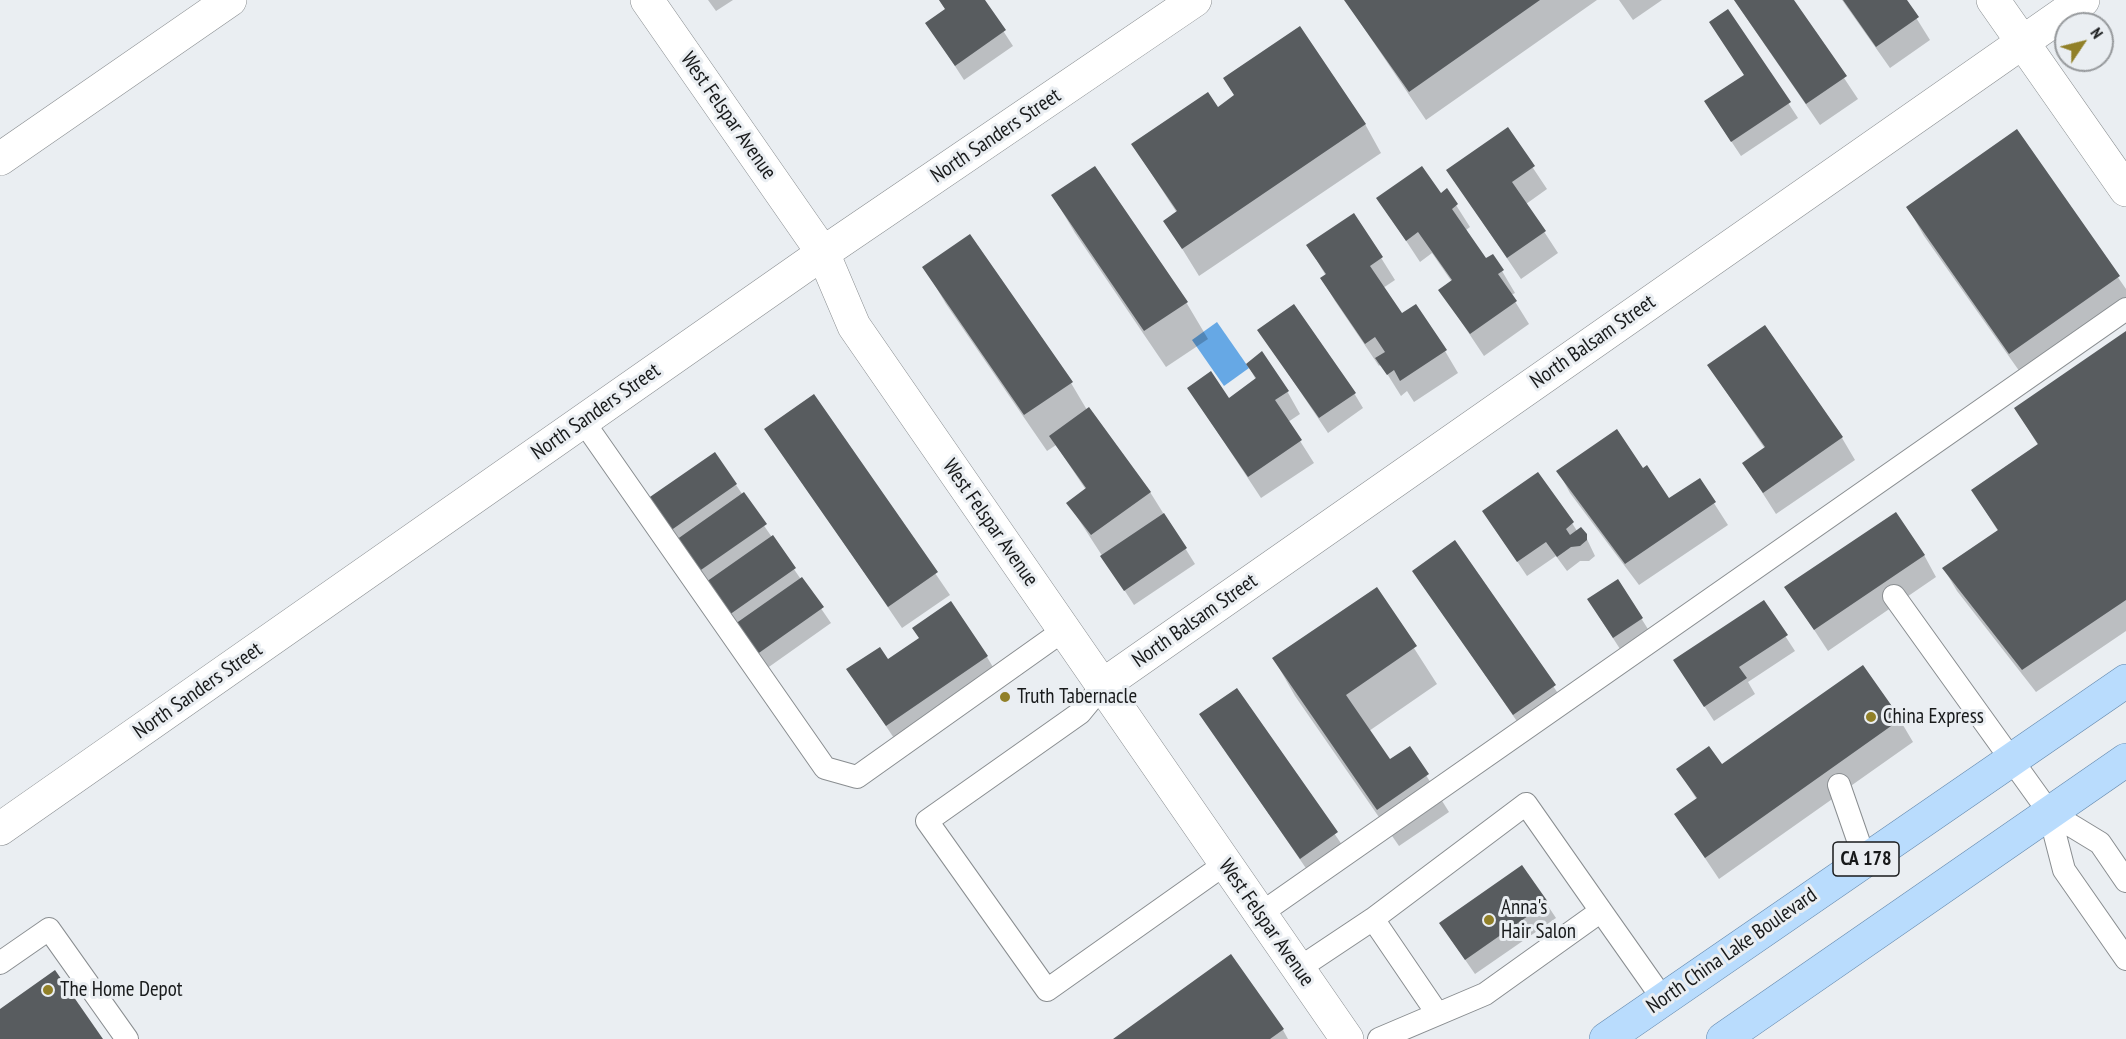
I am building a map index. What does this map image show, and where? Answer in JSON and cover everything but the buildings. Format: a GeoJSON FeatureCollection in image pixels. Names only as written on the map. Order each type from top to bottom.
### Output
{"type":"FeatureCollection","features":[{"type":"Feature","properties":{"kind":"main road","name":"North China Lake Boulevard"},"geometry":{"type":"LineString","coordinates":[[1606,1039],[2126,681]]}},
{"type":"Feature","properties":{"kind":"main road"},"geometry":{"type":"LineString","coordinates":[[1724,1039],[2126,760]]}},
{"type":"Feature","properties":{"kind":"street"},"geometry":{"type":"LineString","coordinates":[[0,159],[230,0]]}},
{"type":"Feature","properties":{"kind":"street","name":"West Felspar Avenue"},"geometry":{"type":"LineString","coordinates":[[647,0],[823,253],[854,326],[1347,1039]]}},
{"type":"Feature","properties":{"kind":"street","name":"North Sanders Street"},"geometry":{"type":"LineString","coordinates":[[0,829],[823,253],[1195,0]]}},
{"type":"Feature","properties":{"kind":"street"},"geometry":{"type":"LineString","coordinates":[[1993,0],[2126,190]]}},
{"type":"Feature","properties":{"kind":"street","name":"North Balsam Street"},"geometry":{"type":"LineString","coordinates":[[1104,685],[2083,0]]}},
{"type":"Feature","properties":{"kind":"lane"},"geometry":{"type":"LineString","coordinates":[[1260,914],[2126,309]]}},
{"type":"Feature","properties":{"kind":"lane"},"geometry":{"type":"LineString","coordinates":[[583,421],[825,768],[857,777],[1064,630]]}},
{"type":"Feature","properties":{"kind":"lane"},"geometry":{"type":"LineString","coordinates":[[1894,596],[2049,812],[2064,870],[2126,959]]}},
{"type":"Feature","properties":{"kind":"lane"},"geometry":{"type":"LineString","coordinates":[[1104,685],[1080,713],[927,821],[1047,990],[1225,864]]}},
{"type":"Feature","properties":{"kind":"lane"},"geometry":{"type":"LineString","coordinates":[[1839,785],[1865,860]]}},
{"type":"Feature","properties":{"kind":"lane"},"geometry":{"type":"LineString","coordinates":[[1298,969],[1373,919],[1526,804],[1663,999]]}},
{"type":"Feature","properties":{"kind":"lane"},"geometry":{"type":"LineString","coordinates":[[2049,812],[2100,843],[2126,881]]}},
{"type":"Feature","properties":{"kind":"lane"},"geometry":{"type":"LineString","coordinates":[[1379,1039],[1485,994],[1601,911]]}},
{"type":"Feature","properties":{"kind":"lane"},"geometry":{"type":"LineString","coordinates":[[1373,919],[1437,1013]]}},
{"type":"Feature","properties":{"kind":"lane"},"geometry":{"type":"LineString","coordinates":[[0,963],[49,928],[128,1039]]}},
{"type":"Feature","properties":{"kind":"water"},"geometry":{"type":"Polygon","coordinates":[[[1217,322],[1249,368],[1224,386],[1192,340],[1217,322]]]}},
{"type":"Feature","properties":{"kind":"place","name":"Truth Tabernacle"},"geometry":{"type":"Point","coordinates":[1005,697]}},
{"type":"Feature","properties":{"kind":"place","name":"China Express"},"geometry":{"type":"Point","coordinates":[1871,717]}},
{"type":"Feature","properties":{"kind":"place","name":"Anna's Hair Salon"},"geometry":{"type":"Point","coordinates":[1489,920]}},
{"type":"Feature","properties":{"kind":"place","name":"The Home Depot"},"geometry":{"type":"Point","coordinates":[48,990]}}]}
